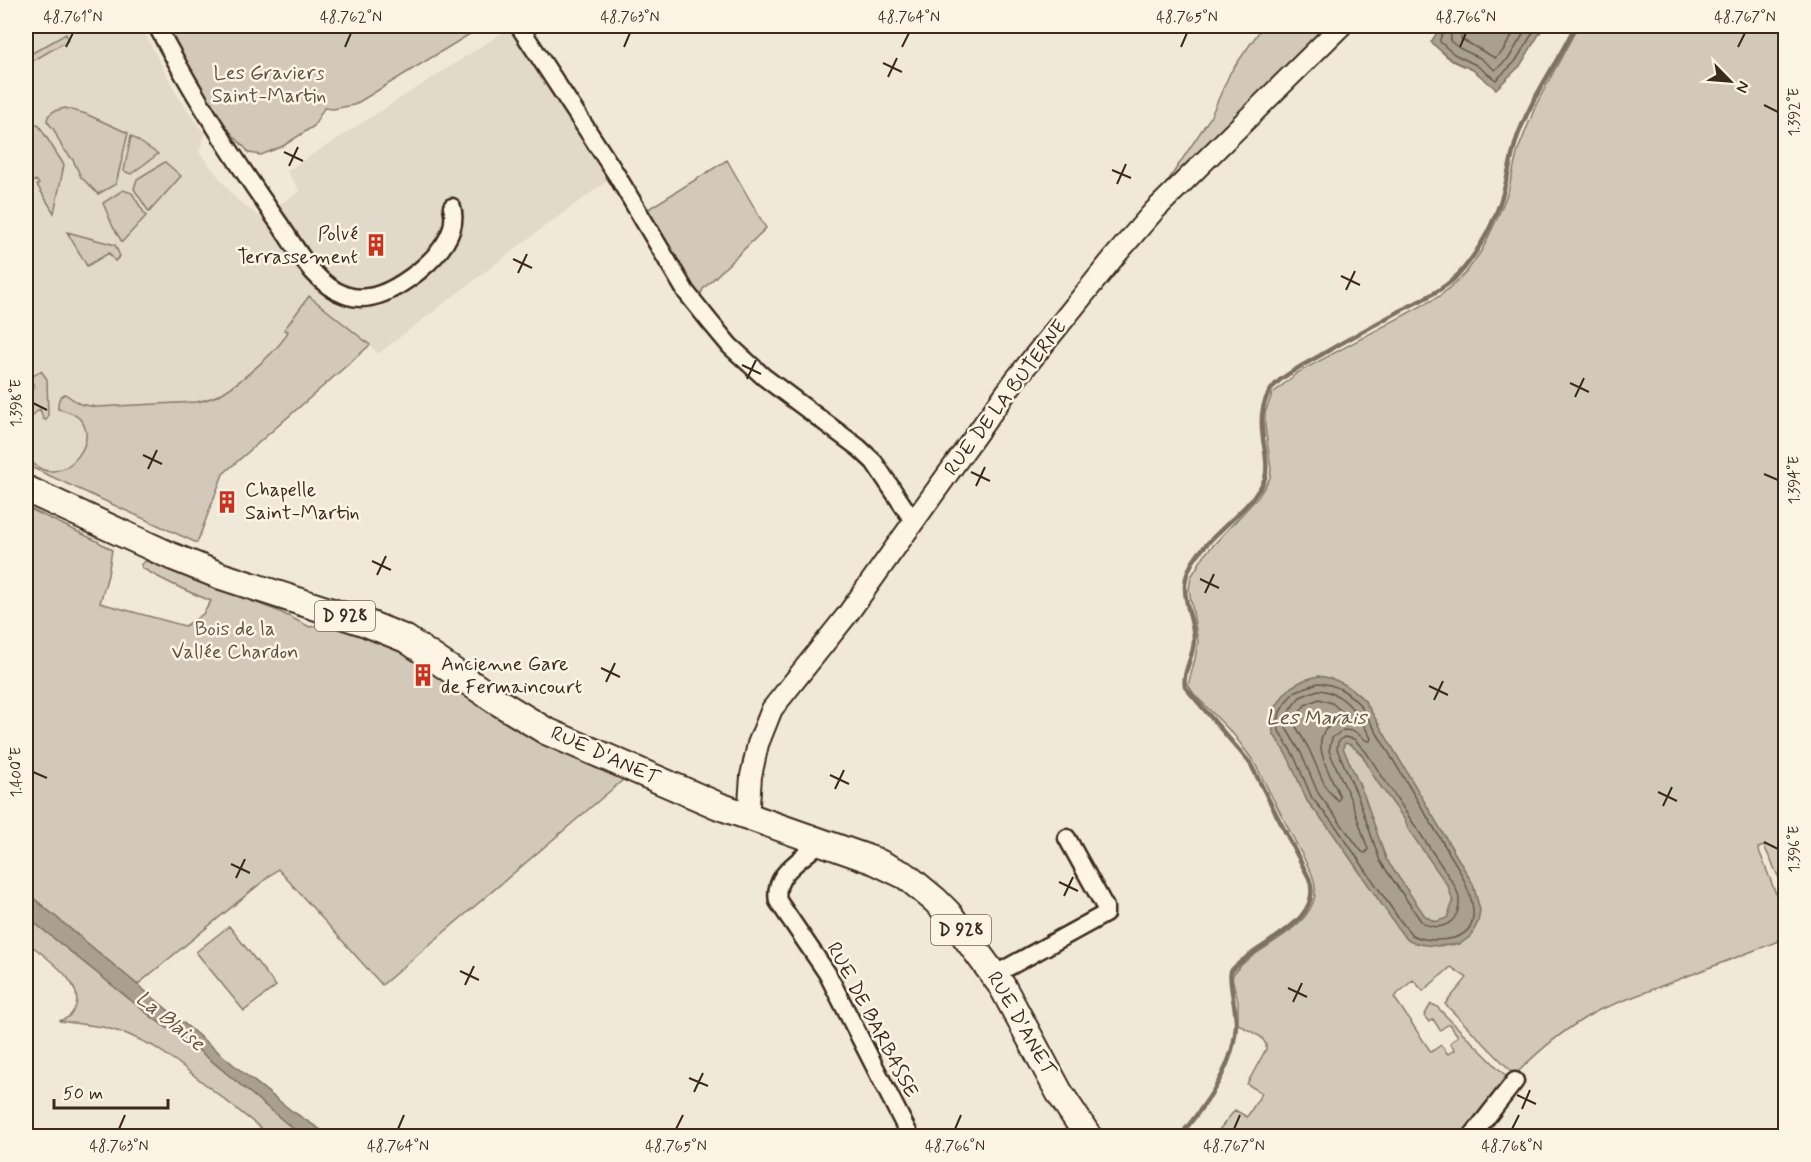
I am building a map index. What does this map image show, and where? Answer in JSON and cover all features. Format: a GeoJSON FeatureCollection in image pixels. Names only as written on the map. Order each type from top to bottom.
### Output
{"type":"FeatureCollection","features":[{"type":"Feature","properties":{"kind":"main road","name":"RUE D'ANET"},"geometry":{"type":"LineString","coordinates":[[26,489],[171,556],[221,576],[386,630],[420,647],[520,716],[546,731],[792,831],[887,866],[916,883],[948,913],[1008,995],[1059,1092],[1088,1137]]}},
{"type":"Feature","properties":{"kind":"street"},"geometry":{"type":"LineString","coordinates":[[157,26],[184,78],[231,155],[302,258],[332,288],[346,296],[365,298],[383,294],[407,281],[429,262],[448,239],[455,216],[452,207]]}},
{"type":"Feature","properties":{"kind":"street"},"geometry":{"type":"LineString","coordinates":[[519,26],[616,174],[686,292],[730,346],[764,377],[859,448],[874,462],[887,478],[914,522]]}},
{"type":"Feature","properties":{"kind":"street","name":"RUE DE LA BUTERNE"},"geometry":{"type":"LineString","coordinates":[[748,813],[751,776],[758,744],[772,709],[847,615],[1015,380],[1136,232],[1341,26]]}},
{"type":"Feature","properties":{"kind":"street"},"geometry":{"type":"LineString","coordinates":[[994,975],[1105,914],[1105,907],[1067,838]]}},
{"type":"Feature","properties":{"kind":"street","name":"RUE DE BARBASSE"},"geometry":{"type":"LineString","coordinates":[[822,842],[782,876],[777,887],[778,901],[827,973],[910,1137]]}},
{"type":"Feature","properties":{"kind":"street"},"geometry":{"type":"LineString","coordinates":[[1472,1137],[1515,1081]]}},
{"type":"Feature","properties":{"kind":"shaded area"},"geometry":{"type":"Polygon","coordinates":[[[26,26],[141,26],[177,95],[205,135],[199,152],[236,199],[260,217],[300,191],[287,171],[513,26],[613,177],[378,354],[370,345],[223,474],[197,543],[26,465],[26,26]]]}},
{"type":"Feature","properties":{"kind":"green space","name":"Les Graviers Saint-Martin"},"geometry":{"type":"Polygon","coordinates":[[[167,26],[483,26],[354,105],[333,109],[324,108],[314,126],[283,146],[261,155],[249,153],[211,106],[167,26]]]}},
{"type":"Feature","properties":{"kind":"green space"},"geometry":{"type":"Polygon","coordinates":[[[1263,26],[1332,26],[1153,203],[1210,118],[1230,73],[1263,26]]]}},
{"type":"Feature","properties":{"kind":"green space"},"geometry":{"type":"Polygon","coordinates":[[[1578,26],[1785,26],[1785,891],[1764,846],[1758,848],[1785,917],[1785,931],[1776,942],[1599,1010],[1555,1039],[1515,1075],[1445,1004],[1467,978],[1451,967],[1423,991],[1413,980],[1394,997],[1431,1052],[1441,1045],[1448,1054],[1455,1050],[1450,1043],[1458,1036],[1449,1024],[1440,1030],[1433,1019],[1429,1022],[1424,1016],[1431,1004],[1436,1006],[1510,1080],[1464,1136],[1214,1136],[1235,1110],[1247,1117],[1262,1093],[1247,1084],[1266,1049],[1266,1044],[1261,1037],[1238,1024],[1238,1001],[1232,978],[1234,973],[1244,962],[1302,920],[1311,907],[1315,892],[1312,874],[1254,762],[1234,735],[1188,685],[1198,642],[1189,589],[1191,577],[1205,554],[1258,497],[1270,478],[1265,413],[1272,394],[1297,373],[1440,296],[1465,274],[1482,250],[1508,192],[1518,150],[1536,105],[1578,26]]]}},
{"type":"Feature","properties":{"kind":"green space"},"geometry":{"type":"Polygon","coordinates":[[[66,34],[69,40],[26,65],[26,44],[29,55],[66,34]]]}},
{"type":"Feature","properties":{"kind":"green space"},"geometry":{"type":"Polygon","coordinates":[[[65,108],[86,114],[128,133],[116,184],[98,194],[81,177],[73,160],[62,147],[47,121],[48,116],[54,111],[65,108]]]}},
{"type":"Feature","properties":{"kind":"green space"},"geometry":{"type":"Polygon","coordinates":[[[38,124],[64,165],[54,213],[36,180],[26,184],[26,130],[38,124]]]}},
{"type":"Feature","properties":{"kind":"green space"},"geometry":{"type":"Polygon","coordinates":[[[131,136],[158,154],[131,174],[124,171],[131,136]]]}},
{"type":"Feature","properties":{"kind":"green space"},"geometry":{"type":"Polygon","coordinates":[[[727,160],[766,228],[703,289],[699,299],[645,211],[727,160]]]}},
{"type":"Feature","properties":{"kind":"green space"},"geometry":{"type":"Polygon","coordinates":[[[165,162],[181,176],[149,212],[134,189],[137,179],[165,162]]]}},
{"type":"Feature","properties":{"kind":"green space"},"geometry":{"type":"Polygon","coordinates":[[[123,190],[132,193],[146,216],[122,242],[103,203],[123,190]]]}},
{"type":"Feature","properties":{"kind":"green space"},"geometry":{"type":"Polygon","coordinates":[[[67,232],[115,245],[120,256],[115,261],[109,253],[87,266],[67,232]]]}},
{"type":"Feature","properties":{"kind":"green space"},"geometry":{"type":"Polygon","coordinates":[[[309,296],[370,345],[223,474],[197,543],[26,465],[26,454],[39,468],[53,471],[67,466],[78,456],[85,442],[85,429],[77,417],[58,409],[59,400],[63,395],[65,394],[80,404],[96,407],[197,402],[214,397],[240,381],[278,346],[288,331],[284,330],[309,296]]]}},
{"type":"Feature","properties":{"kind":"green space"},"geometry":{"type":"Polygon","coordinates":[[[41,371],[47,379],[48,416],[46,420],[43,419],[40,409],[26,425],[26,394],[35,387],[29,378],[41,371]]]}},
{"type":"Feature","properties":{"kind":"green space","name":"Bois de la Vallée Chardon"},"geometry":{"type":"Polygon","coordinates":[[[26,507],[112,550],[100,603],[185,626],[203,614],[211,601],[175,586],[142,568],[141,564],[146,561],[278,611],[310,627],[333,622],[388,641],[409,658],[423,661],[630,774],[382,985],[278,869],[137,985],[26,892],[26,507]]]}},
{"type":"Feature","properties":{"kind":"green space"},"geometry":{"type":"Polygon","coordinates":[[[26,916],[153,1018],[202,1053],[302,1136],[271,1136],[177,1062],[153,1046],[127,1034],[103,1027],[59,1021],[68,1017],[74,1010],[77,1000],[75,990],[62,971],[26,941],[26,916]]]}},
{"type":"Feature","properties":{"kind":"green space"},"geometry":{"type":"Polygon","coordinates":[[[229,926],[276,986],[244,1011],[196,952],[229,926]]]}},
{"type":"Feature","properties":{"kind":"water"},"geometry":{"type":"Polygon","coordinates":[[[1441,26],[1544,26],[1520,66],[1496,89],[1473,70],[1451,60],[1431,42],[1441,26]]]}},
{"type":"Feature","properties":{"kind":"water","name":"Les Marais"},"geometry":{"type":"Polygon","coordinates":[[[1318,676],[1338,681],[1365,701],[1473,884],[1480,910],[1478,922],[1471,936],[1460,944],[1437,946],[1409,941],[1332,832],[1307,801],[1289,759],[1273,733],[1272,722],[1274,710],[1283,696],[1291,687],[1318,676]],[[1345,743],[1343,748],[1364,795],[1386,859],[1425,916],[1435,922],[1447,918],[1453,902],[1448,886],[1408,829],[1405,820],[1376,780],[1362,755],[1351,745],[1345,743]]]}},
{"type":"Feature","properties":{"kind":"water","name":"La Blaise"},"geometry":{"type":"Polygon","coordinates":[[[26,892],[246,1075],[292,1111],[330,1136],[302,1136],[202,1053],[153,1018],[26,916],[26,892]]]}},
{"type":"Feature","properties":{"kind":"waterway"},"geometry":{"type":"LineString","coordinates":[[1180,1136],[1218,1083],[1231,1053],[1236,1021],[1231,971],[1241,961],[1298,920],[1307,908],[1311,894],[1309,878],[1250,763],[1185,687],[1185,675],[1194,644],[1185,592],[1188,570],[1208,543],[1258,492],[1265,478],[1262,412],[1273,387],[1297,369],[1442,288],[1451,282],[1472,258],[1495,216],[1523,123],[1575,26]]}},
{"type":"Feature","properties":{"kind":"place","name":"Polvé Terrassement"},"geometry":{"type":"Point","coordinates":[376,245]}},
{"type":"Feature","properties":{"kind":"place","name":"Chapelle Saint-Martin"},"geometry":{"type":"Point","coordinates":[227,502]}},
{"type":"Feature","properties":{"kind":"place","name":"Ancienne Gare de Fermaincourt"},"geometry":{"type":"Point","coordinates":[423,675]}}]}
